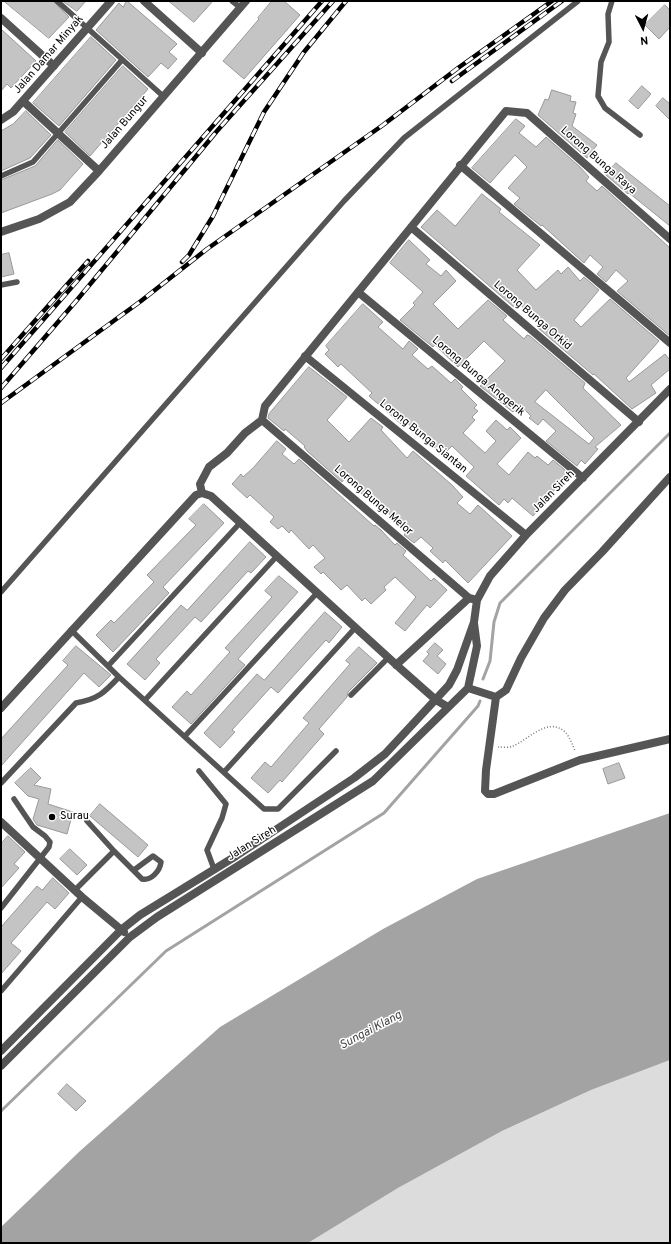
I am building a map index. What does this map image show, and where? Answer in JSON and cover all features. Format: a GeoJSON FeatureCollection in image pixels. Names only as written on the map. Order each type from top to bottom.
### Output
{"type":"FeatureCollection","features":[{"type":"Feature","properties":{"kind":"street","name":"Jalan Damar Minyak"},"geometry":{"type":"LineString","coordinates":[[1,120],[13,112],[111,1]]}},
{"type":"Feature","properties":{"kind":"street"},"geometry":{"type":"LineString","coordinates":[[144,1],[202,53]]}},
{"type":"Feature","properties":{"kind":"street","name":"Jalan Bungur"},"geometry":{"type":"LineString","coordinates":[[1,232],[39,219],[70,202],[99,171],[246,1]]}},
{"type":"Feature","properties":{"kind":"street"},"geometry":{"type":"LineString","coordinates":[[1,18],[54,66]]}},
{"type":"Feature","properties":{"kind":"street"},"geometry":{"type":"LineString","coordinates":[[23,101],[99,171]]}},
{"type":"Feature","properties":{"kind":"street","name":"Lorong Bunga Raya"},"geometry":{"type":"LineString","coordinates":[[460,165],[506,111],[527,113],[670,239]]}},
{"type":"Feature","properties":{"kind":"street"},"geometry":{"type":"LineString","coordinates":[[202,492],[200,484],[209,467],[227,453],[245,433],[262,420],[265,406],[460,165],[670,343]]}},
{"type":"Feature","properties":{"kind":"street","name":"Lorong Bunga Orkid"},"geometry":{"type":"LineString","coordinates":[[411,227],[639,422]]}},
{"type":"Feature","properties":{"kind":"street","name":"Lorong Bunga Anggerik"},"geometry":{"type":"LineString","coordinates":[[358,292],[583,478]]}},
{"type":"Feature","properties":{"kind":"street","name":"Lorong Bunga Siantan"},"geometry":{"type":"LineString","coordinates":[[305,356],[526,535]]}},
{"type":"Feature","properties":{"kind":"street","name":"Jalan Sireh"},"geometry":{"type":"LineString","coordinates":[[1,1066],[130,937],[164,912],[373,781],[468,688],[477,646],[473,599],[490,576],[526,535],[670,389]]}},
{"type":"Feature","properties":{"kind":"street","name":"Lorong Bunga Melor"},"geometry":{"type":"LineString","coordinates":[[262,420],[473,599]]}},
{"type":"Feature","properties":{"kind":"street"},"geometry":{"type":"LineString","coordinates":[[670,477],[602,552],[565,590],[544,618],[521,658],[506,690],[496,697],[485,791],[488,794],[494,794],[580,760],[670,739]]}},
{"type":"Feature","properties":{"kind":"street"},"geometry":{"type":"LineString","coordinates":[[202,492],[211,496],[388,658],[436,700],[448,707]]}},
{"type":"Feature","properties":{"kind":"street"},"geometry":{"type":"LineString","coordinates":[[1,708],[196,495],[202,492]]}},
{"type":"Feature","properties":{"kind":"street"},"geometry":{"type":"LineString","coordinates":[[396,665],[473,599]]}},
{"type":"Feature","properties":{"kind":"street","name":"Jalan Sireh"},"geometry":{"type":"LineString","coordinates":[[1,1050],[121,930],[140,915],[214,869],[370,766],[385,754],[449,685],[457,670],[474,622]]}},
{"type":"Feature","properties":{"kind":"street"},"geometry":{"type":"LineString","coordinates":[[468,688],[496,697]]}},
{"type":"Feature","properties":{"kind":"street"},"geometry":{"type":"LineString","coordinates":[[1,822],[42,858],[82,897],[130,937]]}},
{"type":"Feature","properties":{"kind":"lane"},"geometry":{"type":"LineString","coordinates":[[56,1],[163,96]]}},
{"type":"Feature","properties":{"kind":"lane"},"geometry":{"type":"LineString","coordinates":[[232,1],[240,8]]}},
{"type":"Feature","properties":{"kind":"lane"},"geometry":{"type":"LineString","coordinates":[[1,592],[344,200],[404,138],[578,1]]}},
{"type":"Feature","properties":{"kind":"lane"},"geometry":{"type":"LineString","coordinates":[[612,1],[608,14],[609,42],[601,62],[598,96],[605,108],[640,135]]}},
{"type":"Feature","properties":{"kind":"lane"},"geometry":{"type":"LineString","coordinates":[[1,176],[33,162],[122,60]]}},
{"type":"Feature","properties":{"kind":"lane"},"geometry":{"type":"LineString","coordinates":[[1,285],[17,282]]}},
{"type":"Feature","properties":{"kind":"lane"},"geometry":{"type":"LineString","coordinates":[[108,666],[240,523]]}},
{"type":"Feature","properties":{"kind":"lane"},"geometry":{"type":"LineString","coordinates":[[145,700],[277,556]]}},
{"type":"Feature","properties":{"kind":"lane"},"geometry":{"type":"LineString","coordinates":[[185,736],[317,592]]}},
{"type":"Feature","properties":{"kind":"lane"},"geometry":{"type":"LineString","coordinates":[[224,772],[356,628]]}},
{"type":"Feature","properties":{"kind":"lane"},"geometry":{"type":"LineString","coordinates":[[71,630],[119,677],[264,809],[278,809],[336,751]]}},
{"type":"Feature","properties":{"kind":"lane"},"geometry":{"type":"LineString","coordinates":[[351,694],[388,658]]}},
{"type":"Feature","properties":{"kind":"lane"},"geometry":{"type":"LineString","coordinates":[[1,783],[76,703],[91,700],[101,695],[119,677]]}},
{"type":"Feature","properties":{"kind":"lane"},"geometry":{"type":"LineString","coordinates":[[199,771],[226,804],[222,818],[207,850],[214,869]]}},
{"type":"Feature","properties":{"kind":"lane"},"geometry":{"type":"LineString","coordinates":[[1,908],[42,858],[49,847],[50,842],[33,827],[14,799]]}},
{"type":"Feature","properties":{"kind":"lane"},"geometry":{"type":"LineString","coordinates":[[87,821],[142,879],[149,879],[159,870],[161,862],[153,856],[134,870]]}},
{"type":"Feature","properties":{"kind":"lane"},"geometry":{"type":"LineString","coordinates":[[75,890],[114,851]]}},
{"type":"Feature","properties":{"kind":"lane"},"geometry":{"type":"LineString","coordinates":[[1,991],[82,897]]}},
{"type":"Feature","properties":{"kind":"path"},"geometry":{"type":"LineString","coordinates":[[490,745],[500,747],[513,746],[533,733],[547,727],[559,728],[567,733],[580,760]]}},
{"type":"Feature","properties":{"kind":"shaded area"},"geometry":{"type":"Polygon","coordinates":[[[670,1060],[670,1243],[308,1243],[398,1188],[502,1131],[591,1090],[670,1060]]]}},
{"type":"Feature","properties":{"kind":"water","name":"Sungai Klang"},"geometry":{"type":"Polygon","coordinates":[[[670,813],[670,1060],[591,1090],[502,1131],[398,1188],[308,1243],[1,1243],[1,1227],[80,1151],[220,1027],[383,929],[477,879],[670,813]]]}},
{"type":"Feature","properties":{"kind":"building"},"geometry":{"type":"Polygon","coordinates":[[[4,1],[53,1],[69,17],[49,38],[4,1]]]}},
{"type":"Feature","properties":{"kind":"building"},"geometry":{"type":"Polygon","coordinates":[[[63,1],[86,1],[77,11],[63,1]]]}},
{"type":"Feature","properties":{"kind":"building"},"geometry":{"type":"Polygon","coordinates":[[[127,1],[177,44],[169,52],[177,59],[168,69],[161,63],[148,77],[96,30],[119,3],[123,7],[127,1]]]}},
{"type":"Feature","properties":{"kind":"building"},"geometry":{"type":"Polygon","coordinates":[[[169,1],[213,1],[194,22],[169,1]]]}},
{"type":"Feature","properties":{"kind":"building"},"geometry":{"type":"Polygon","coordinates":[[[272,1],[284,1],[300,15],[244,79],[223,61],[259,19],[258,18],[272,1]]]}},
{"type":"Feature","properties":{"kind":"building"},"geometry":{"type":"Polygon","coordinates":[[[665,5],[670,10],[670,27],[659,39],[645,25],[665,5]]]}},
{"type":"Feature","properties":{"kind":"building"},"geometry":{"type":"Polygon","coordinates":[[[1,29],[36,61],[11,88],[7,84],[1,91],[1,29]]]}},
{"type":"Feature","properties":{"kind":"building"},"geometry":{"type":"Polygon","coordinates":[[[91,37],[116,60],[59,126],[33,103],[91,37]]]}},
{"type":"Feature","properties":{"kind":"building"},"geometry":{"type":"Polygon","coordinates":[[[123,66],[148,89],[90,156],[65,132],[123,66]]]}},
{"type":"Feature","properties":{"kind":"building"},"geometry":{"type":"Polygon","coordinates":[[[642,86],[651,94],[638,109],[629,101],[642,86]]]}},
{"type":"Feature","properties":{"kind":"building"},"geometry":{"type":"Polygon","coordinates":[[[552,90],[571,96],[570,101],[576,102],[573,113],[576,114],[572,126],[597,145],[587,158],[538,115],[545,99],[548,100],[552,90]]]}},
{"type":"Feature","properties":{"kind":"building"},"geometry":{"type":"Polygon","coordinates":[[[663,98],[670,104],[670,120],[656,106],[663,98]]]}},
{"type":"Feature","properties":{"kind":"building"},"geometry":{"type":"Polygon","coordinates":[[[26,111],[51,135],[30,158],[1,171],[1,131],[13,124],[26,111]]]}},
{"type":"Feature","properties":{"kind":"building"},"geometry":{"type":"Polygon","coordinates":[[[516,119],[525,126],[519,133],[536,147],[546,137],[580,167],[589,177],[586,181],[597,191],[602,186],[670,248],[670,336],[617,291],[628,281],[616,270],[606,282],[597,274],[603,267],[590,255],[584,263],[542,225],[541,226],[514,204],[520,198],[508,188],[527,167],[515,155],[490,183],[472,168],[516,119]]]}},
{"type":"Feature","properties":{"kind":"building"},"geometry":{"type":"Polygon","coordinates":[[[58,140],[83,164],[60,190],[1,213],[1,180],[35,166],[58,140]]]}},
{"type":"Feature","properties":{"kind":"building"},"geometry":{"type":"Polygon","coordinates":[[[616,163],[670,206],[670,226],[606,175],[616,163]]]}},
{"type":"Feature","properties":{"kind":"building"},"geometry":{"type":"Polygon","coordinates":[[[482,194],[501,209],[499,212],[540,245],[517,270],[536,290],[558,270],[561,274],[568,267],[580,281],[584,277],[599,290],[574,320],[581,327],[610,299],[659,341],[626,378],[629,382],[665,354],[670,360],[670,369],[651,385],[656,393],[632,409],[594,374],[593,375],[538,328],[540,326],[520,304],[515,308],[421,227],[437,210],[455,226],[482,194]]]}},
{"type":"Feature","properties":{"kind":"building"},"geometry":{"type":"Polygon","coordinates":[[[409,240],[430,260],[426,264],[441,276],[446,270],[456,281],[433,304],[458,329],[488,300],[507,316],[503,320],[524,339],[527,335],[530,336],[585,383],[583,388],[621,425],[595,447],[598,449],[585,464],[581,460],[577,466],[546,441],[556,431],[543,419],[538,425],[529,418],[531,416],[520,405],[513,412],[480,386],[505,361],[484,341],[458,367],[435,345],[433,347],[400,320],[415,305],[413,303],[423,292],[390,263],[409,240]],[[546,390],[535,402],[589,444],[594,438],[546,390]]]}},
{"type":"Feature","properties":{"kind":"building"},"geometry":{"type":"Polygon","coordinates":[[[9,253],[14,274],[1,277],[1,255],[9,253]]]}},
{"type":"Feature","properties":{"kind":"building"},"geometry":{"type":"Polygon","coordinates":[[[363,304],[383,322],[378,327],[403,349],[409,341],[418,349],[412,355],[428,369],[432,366],[451,383],[455,379],[463,387],[461,389],[477,405],[474,408],[478,411],[472,417],[475,420],[463,433],[485,453],[496,441],[486,431],[496,420],[507,430],[510,427],[521,438],[497,464],[509,475],[528,452],[535,458],[537,456],[548,465],[553,460],[570,474],[537,508],[539,509],[533,516],[512,498],[508,503],[504,499],[499,505],[466,476],[474,467],[452,446],[443,455],[404,420],[401,424],[369,396],[372,393],[341,364],[338,367],[325,354],[329,350],[326,346],[363,304]]]}},
{"type":"Feature","properties":{"kind":"building"},"geometry":{"type":"Polygon","coordinates":[[[309,367],[347,397],[327,420],[349,442],[371,418],[383,427],[381,430],[407,458],[413,451],[452,485],[463,497],[457,503],[470,514],[478,505],[512,536],[468,583],[445,560],[443,563],[430,551],[433,548],[421,537],[414,543],[404,535],[406,532],[369,492],[365,497],[345,478],[342,482],[307,451],[304,447],[305,446],[285,429],[284,431],[268,418],[269,414],[309,367]]]}},
{"type":"Feature","properties":{"kind":"building"},"geometry":{"type":"Polygon","coordinates":[[[277,441],[286,449],[282,454],[294,464],[299,459],[374,526],[375,525],[381,530],[395,545],[397,543],[406,551],[403,555],[431,581],[434,578],[447,590],[430,608],[427,605],[405,631],[395,623],[416,597],[395,577],[384,587],[386,590],[371,604],[365,598],[362,601],[347,585],[341,590],[323,572],[321,574],[314,567],[325,558],[313,545],[309,549],[291,530],[289,533],[282,526],[278,529],[270,522],[274,517],[250,495],[247,498],[232,484],[241,474],[243,477],[253,468],[277,441]]]}},
{"type":"Feature","properties":{"kind":"building"},"geometry":{"type":"Polygon","coordinates":[[[204,504],[224,523],[163,587],[169,593],[113,652],[96,635],[111,620],[114,623],[154,582],[147,575],[196,525],[189,519],[204,504]]]}},
{"type":"Feature","properties":{"kind":"building"},"geometry":{"type":"Polygon","coordinates":[[[250,542],[266,557],[251,573],[248,571],[201,622],[195,617],[156,659],[160,663],[145,680],[127,664],[181,605],[187,610],[250,542]]]}},
{"type":"Feature","properties":{"kind":"building"},"geometry":{"type":"Polygon","coordinates":[[[279,576],[298,592],[238,659],[245,665],[191,724],[172,707],[187,691],[191,695],[230,652],[225,648],[272,597],[265,591],[279,576]]]}},
{"type":"Feature","properties":{"kind":"building"},"geometry":{"type":"Polygon","coordinates":[[[325,612],[342,627],[329,643],[326,640],[278,693],[271,687],[232,730],[235,732],[220,748],[204,733],[257,674],[264,680],[325,612]]]}},
{"type":"Feature","properties":{"kind":"building"},"geometry":{"type":"Polygon","coordinates":[[[435,643],[443,650],[437,656],[446,664],[438,674],[423,661],[429,654],[427,652],[435,643]]]}},
{"type":"Feature","properties":{"kind":"building"},"geometry":{"type":"Polygon","coordinates":[[[76,646],[111,675],[99,687],[84,673],[1,766],[1,739],[68,665],[63,661],[76,646]]]}},
{"type":"Feature","properties":{"kind":"building"},"geometry":{"type":"Polygon","coordinates":[[[359,647],[377,663],[348,692],[347,697],[319,729],[324,734],[282,782],[280,780],[268,793],[251,778],[265,762],[271,767],[309,723],[303,718],[350,664],[346,661],[359,647]]]}},
{"type":"Feature","properties":{"kind":"building"},"geometry":{"type":"Polygon","coordinates":[[[619,763],[625,778],[608,784],[603,769],[619,763]]]}},
{"type":"Feature","properties":{"kind":"building"},"geometry":{"type":"Polygon","coordinates":[[[31,768],[41,778],[34,785],[51,789],[48,804],[73,812],[67,834],[37,825],[33,819],[39,799],[28,796],[15,783],[31,768]]]}},
{"type":"Feature","properties":{"kind":"building"},"geometry":{"type":"Polygon","coordinates":[[[100,804],[148,845],[138,857],[90,816],[100,804]]]}},
{"type":"Feature","properties":{"kind":"building"},"geometry":{"type":"Polygon","coordinates":[[[8,836],[25,852],[14,864],[19,868],[1,888],[1,844],[8,836]]]}},
{"type":"Feature","properties":{"kind":"building"},"geometry":{"type":"Polygon","coordinates":[[[70,849],[87,865],[77,875],[60,859],[70,849]]]}},
{"type":"Feature","properties":{"kind":"building"},"geometry":{"type":"Polygon","coordinates":[[[53,878],[69,893],[55,909],[47,902],[11,943],[21,951],[1,974],[1,927],[37,886],[42,890],[53,878]]]}},
{"type":"Feature","properties":{"kind":"building"},"geometry":{"type":"Polygon","coordinates":[[[67,1084],[86,1101],[76,1111],[58,1094],[67,1084]]]}},
{"type":"Feature","properties":{"kind":"waterway"},"geometry":{"type":"LineString","coordinates":[[483,679],[490,661],[494,622],[500,603],[670,433]]}},
{"type":"Feature","properties":{"kind":"waterway"},"geometry":{"type":"LineString","coordinates":[[1,1111],[166,951],[384,813],[478,706],[480,701]]}},
{"type":"Feature","properties":{"kind":"railway"},"geometry":{"type":"LineString","coordinates":[[1,368],[322,1]]}},
{"type":"Feature","properties":{"kind":"railway"},"geometry":{"type":"LineString","coordinates":[[1,388],[77,300],[217,131],[333,1]]}},
{"type":"Feature","properties":{"kind":"railway"},"geometry":{"type":"LineString","coordinates":[[182,262],[189,255],[213,216],[264,112],[304,52],[346,1]]}},
{"type":"Feature","properties":{"kind":"railway"},"geometry":{"type":"LineString","coordinates":[[1,403],[141,301],[207,249],[383,125],[458,68],[552,1]]}},
{"type":"Feature","properties":{"kind":"railway"},"geometry":{"type":"LineString","coordinates":[[452,81],[562,1]]}},
{"type":"Feature","properties":{"kind":"railway"},"geometry":{"type":"LineString","coordinates":[[1,359],[88,261]]}},
{"type":"Feature","properties":{"kind":"place","name":"Surau"},"geometry":{"type":"Point","coordinates":[52,817]}}]}
